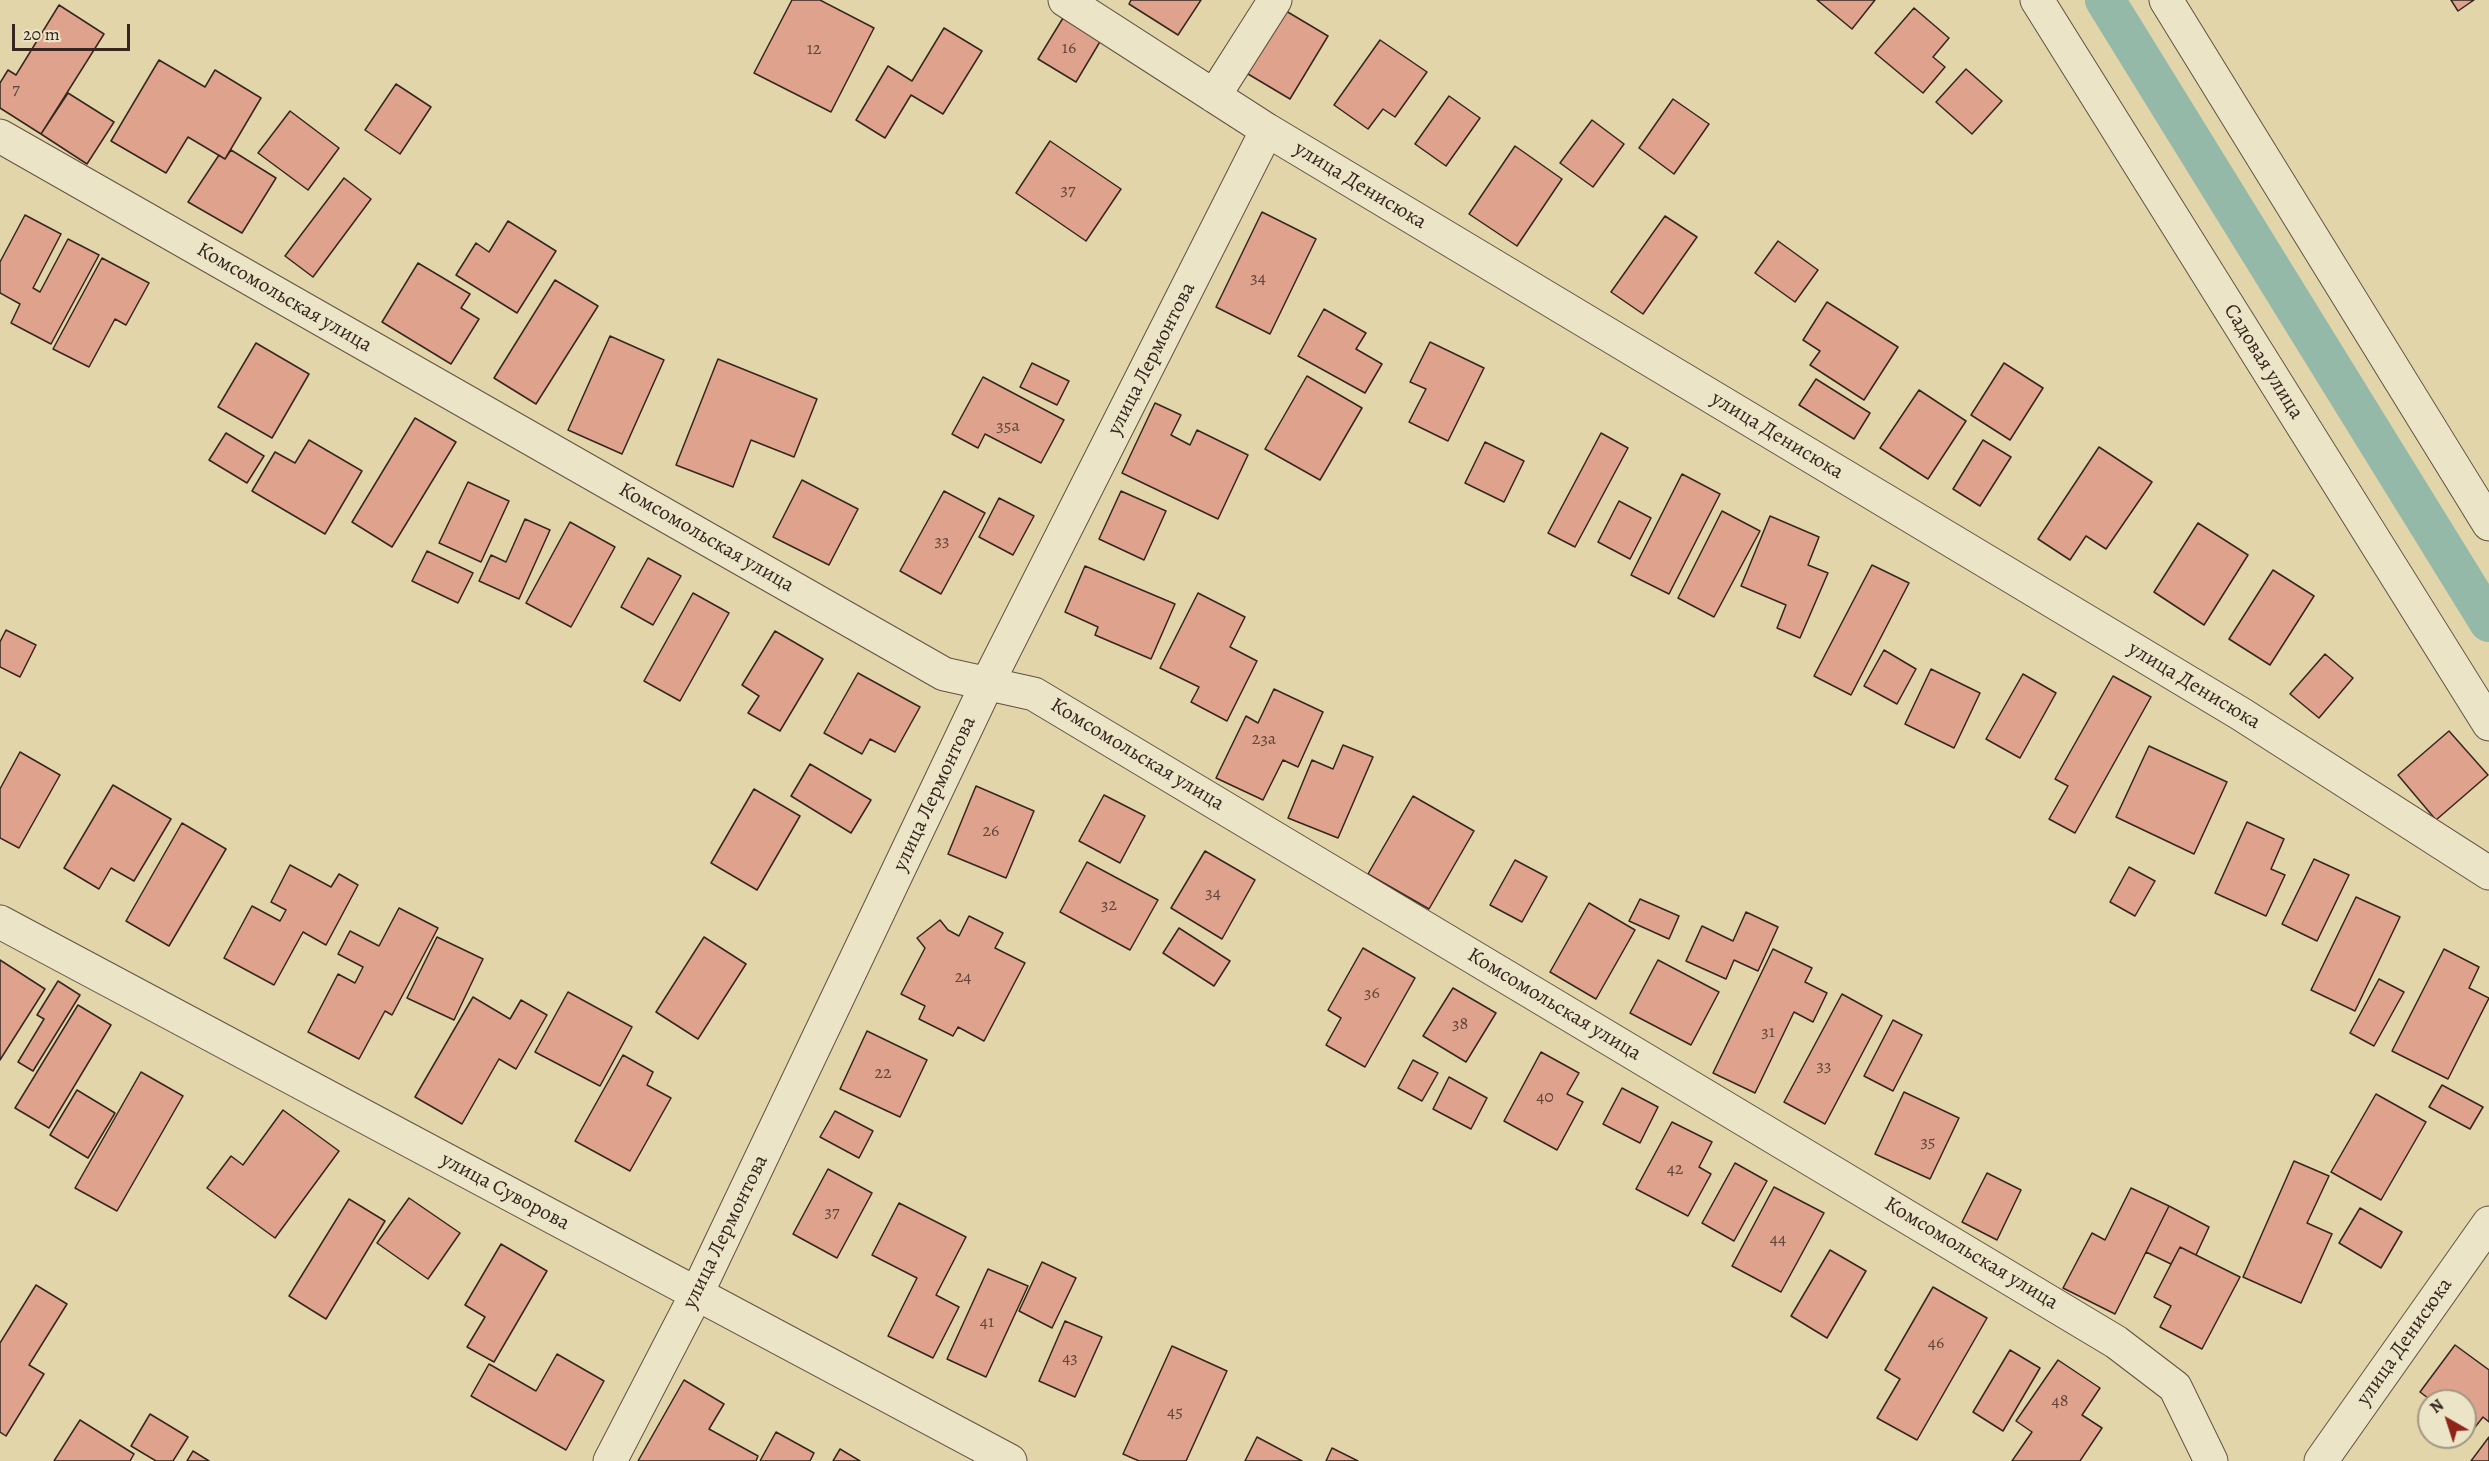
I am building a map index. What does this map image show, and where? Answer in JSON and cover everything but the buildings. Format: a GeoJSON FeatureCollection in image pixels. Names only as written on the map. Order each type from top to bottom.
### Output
{"type":"FeatureCollection","features":[{"type":"Feature","properties":{"kind":"street","name":"улица Денисюка"},"geometry":{"type":"LineString","coordinates":[[1065,0],[1267,130],[2241,714],[2489,873]]}},
{"type":"Feature","properties":{"kind":"street"},"geometry":{"type":"LineString","coordinates":[[1214,96],[1275,0]]}},
{"type":"Feature","properties":{"kind":"street","name":"Садовая улица"},"geometry":{"type":"LineString","coordinates":[[2037,0],[2489,724]]}},
{"type":"Feature","properties":{"kind":"street"},"geometry":{"type":"LineString","coordinates":[[2166,0],[2489,524]]}},
{"type":"Feature","properties":{"kind":"street","name":"улица Лермонтова"},"geometry":{"type":"LineString","coordinates":[[610,1461],[696,1295],[987,684],[1267,130]]}},
{"type":"Feature","properties":{"kind":"street","name":"Комсомольская улица"},"geometry":{"type":"LineString","coordinates":[[0,136],[944,674],[1034,694],[2116,1342],[2175,1387],[2211,1461]]}},
{"type":"Feature","properties":{"kind":"street","name":"улица Суворова"},"geometry":{"type":"LineString","coordinates":[[0,922],[1010,1461]]}},
{"type":"Feature","properties":{"kind":"street","name":"улица Денисюка"},"geometry":{"type":"LineString","coordinates":[[2321,1461],[2489,1223]]}},
{"type":"Feature","properties":{"kind":"waterway"},"geometry":{"type":"LineString","coordinates":[[2105,0],[2489,622]]}}]}
